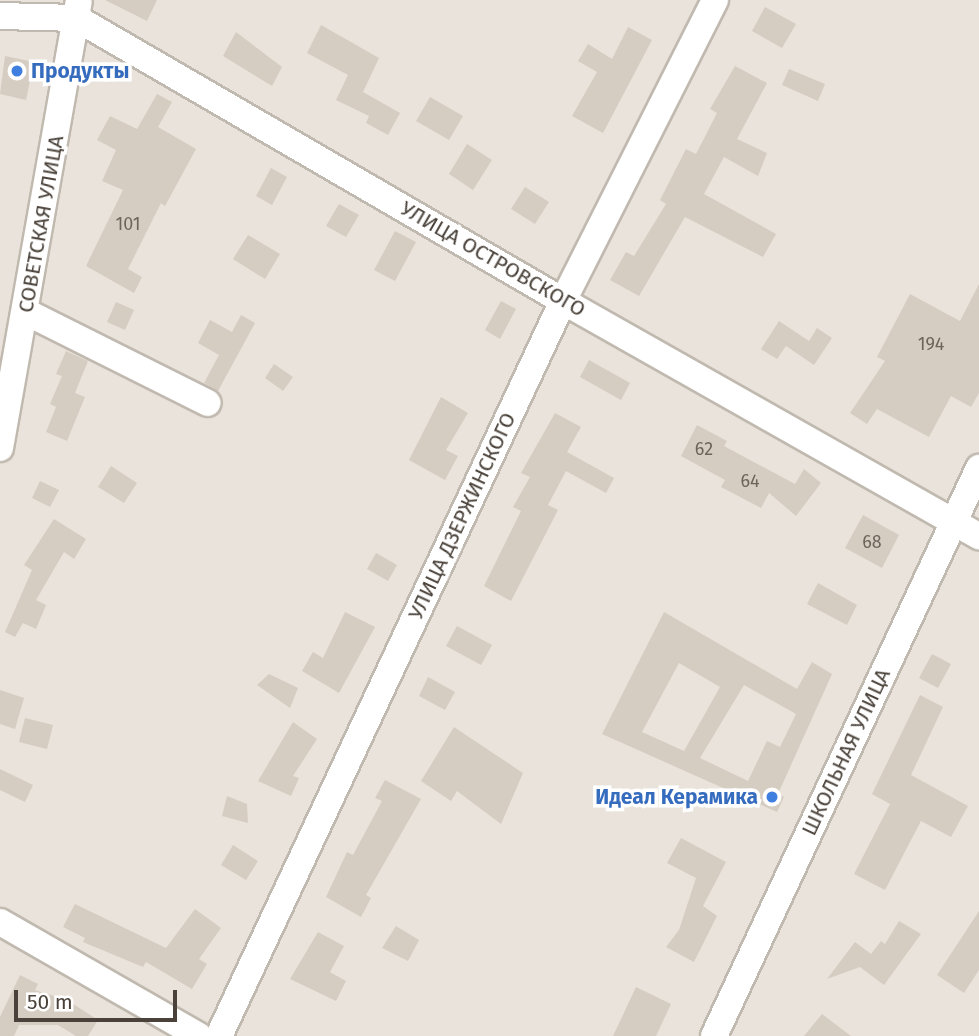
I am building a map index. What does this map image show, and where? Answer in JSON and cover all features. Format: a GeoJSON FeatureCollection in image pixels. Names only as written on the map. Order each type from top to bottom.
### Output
{"type":"FeatureCollection","features":[{"type":"Feature","properties":{"kind":"street","name":"УЛИЦА ДЗЕРЖИНСКОГО"},"geometry":{"type":"LineString","coordinates":[[219,1036],[562,301],[715,0]]}},
{"type":"Feature","properties":{"kind":"street","name":"УЛИЦА ОСТРОВСКОГО"},"geometry":{"type":"LineString","coordinates":[[0,16],[78,9],[562,301],[979,536]]}},
{"type":"Feature","properties":{"kind":"street","name":"СОВЕТСКАЯ УЛИЦА"},"geometry":{"type":"LineString","coordinates":[[0,449],[78,9]]}},
{"type":"Feature","properties":{"kind":"street"},"geometry":{"type":"LineString","coordinates":[[26,312],[208,403]]}},
{"type":"Feature","properties":{"kind":"street","name":"ШКОЛЬНАЯ УЛИЦА"},"geometry":{"type":"LineString","coordinates":[[714,1036],[979,468]]}},
{"type":"Feature","properties":{"kind":"street"},"geometry":{"type":"LineString","coordinates":[[0,922],[199,1036]]}},
{"type":"Feature","properties":{"kind":"shaded area"},"geometry":{"type":"Polygon","coordinates":[[[0,0],[979,0],[979,1036],[0,1036],[0,0]]]}},
{"type":"Feature","properties":{"kind":"building"},"geometry":{"type":"Polygon","coordinates":[[[105,0],[157,0],[147,21],[105,0]]]}},
{"type":"Feature","properties":{"kind":"building"},"geometry":{"type":"Polygon","coordinates":[[[765,7],[796,24],[782,48],[752,31],[765,7]]]}},
{"type":"Feature","properties":{"kind":"building"},"geometry":{"type":"Polygon","coordinates":[[[321,25],[379,58],[363,92],[400,113],[388,135],[366,123],[369,116],[336,100],[348,75],[307,53],[321,25]]]}},
{"type":"Feature","properties":{"kind":"building"},"geometry":{"type":"Polygon","coordinates":[[[628,27],[652,40],[603,133],[572,116],[597,72],[578,61],[588,44],[612,59],[628,27]]]}},
{"type":"Feature","properties":{"kind":"building"},"geometry":{"type":"Polygon","coordinates":[[[236,32],[282,67],[272,86],[223,56],[236,32]]]}},
{"type":"Feature","properties":{"kind":"building","name":"Продукты"},"geometry":{"type":"Polygon","coordinates":[[[5,56],[34,62],[26,100],[0,94],[5,56]]]}},
{"type":"Feature","properties":{"kind":"building"},"geometry":{"type":"Polygon","coordinates":[[[735,66],[767,83],[737,139],[767,153],[758,176],[724,157],[704,194],[776,234],[763,257],[685,217],[639,296],[610,280],[626,252],[634,256],[666,204],[660,200],[686,149],[696,154],[717,113],[710,109],[735,66]]]}},
{"type":"Feature","properties":{"kind":"building"},"geometry":{"type":"Polygon","coordinates":[[[789,69],[825,84],[818,101],[782,85],[789,69]]]}},
{"type":"Feature","properties":{"kind":"building"},"geometry":{"type":"Polygon","coordinates":[[[157,94],[172,102],[158,127],[196,149],[165,206],[161,203],[128,269],[142,277],[134,293],[86,266],[123,190],[102,181],[116,150],[97,140],[110,116],[137,129],[157,94]]]}},
{"type":"Feature","properties":{"kind":"building"},"geometry":{"type":"Polygon","coordinates":[[[430,97],[463,116],[449,140],[416,121],[430,97]]]}},
{"type":"Feature","properties":{"kind":"building"},"geometry":{"type":"Polygon","coordinates":[[[467,144],[492,160],[473,190],[449,174],[467,144]]]}},
{"type":"Feature","properties":{"kind":"building"},"geometry":{"type":"Polygon","coordinates":[[[271,168],[287,177],[272,205],[256,196],[271,168]]]}},
{"type":"Feature","properties":{"kind":"building"},"geometry":{"type":"Polygon","coordinates":[[[525,187],[549,202],[535,224],[511,209],[525,187]]]}},
{"type":"Feature","properties":{"kind":"building"},"geometry":{"type":"Polygon","coordinates":[[[339,204],[359,215],[346,237],[326,226],[339,204]]]}},
{"type":"Feature","properties":{"kind":"building"},"geometry":{"type":"Polygon","coordinates":[[[395,231],[416,242],[395,281],[374,270],[395,231]]]}},
{"type":"Feature","properties":{"kind":"building"},"geometry":{"type":"Polygon","coordinates":[[[248,235],[280,254],[265,279],[233,259],[248,235]]]}},
{"type":"Feature","properties":{"kind":"building"},"geometry":{"type":"Polygon","coordinates":[[[979,284],[979,393],[971,407],[951,396],[929,437],[877,409],[867,424],[850,413],[885,361],[877,357],[910,294],[960,321],[979,284]]]}},
{"type":"Feature","properties":{"kind":"building"},"geometry":{"type":"Polygon","coordinates":[[[501,301],[516,309],[500,339],[485,330],[501,301]]]}},
{"type":"Feature","properties":{"kind":"building"},"geometry":{"type":"Polygon","coordinates":[[[116,302],[134,310],[125,330],[107,322],[116,302]]]}},
{"type":"Feature","properties":{"kind":"building"},"geometry":{"type":"Polygon","coordinates":[[[241,315],[255,323],[218,391],[204,383],[219,355],[198,343],[210,320],[232,332],[241,315]]]}},
{"type":"Feature","properties":{"kind":"building"},"geometry":{"type":"Polygon","coordinates":[[[779,321],[809,341],[817,328],[832,338],[814,365],[786,346],[777,359],[761,349],[779,321]]]}},
{"type":"Feature","properties":{"kind":"building"},"geometry":{"type":"Polygon","coordinates":[[[66,351],[88,361],[75,393],[85,397],[67,441],[46,432],[56,407],[50,404],[62,376],[56,374],[66,351]]]}},
{"type":"Feature","properties":{"kind":"building"},"geometry":{"type":"Polygon","coordinates":[[[589,360],[630,383],[621,400],[580,377],[589,360]]]}},
{"type":"Feature","properties":{"kind":"building"},"geometry":{"type":"Polygon","coordinates":[[[274,364],[293,377],[283,391],[265,378],[274,364]]]}},
{"type":"Feature","properties":{"kind":"building"},"geometry":{"type":"Polygon","coordinates":[[[441,397],[468,413],[446,450],[458,456],[445,480],[409,460],[441,397]]]}},
{"type":"Feature","properties":{"kind":"building"},"geometry":{"type":"Polygon","coordinates":[[[555,413],[581,427],[567,452],[614,478],[606,493],[566,471],[548,505],[558,510],[511,601],[484,586],[521,511],[513,507],[530,477],[521,473],[555,413]]]}},
{"type":"Feature","properties":{"kind":"building"},"geometry":{"type":"Polygon","coordinates":[[[697,425],[727,441],[724,446],[795,484],[804,469],[821,483],[796,516],[769,493],[761,508],[721,487],[725,480],[681,456],[697,425]]]}},
{"type":"Feature","properties":{"kind":"building"},"geometry":{"type":"Polygon","coordinates":[[[111,466],[137,483],[124,503],[98,487],[111,466]]]}},
{"type":"Feature","properties":{"kind":"building"},"geometry":{"type":"Polygon","coordinates":[[[40,481],[59,490],[50,507],[32,498],[40,481]]]}},
{"type":"Feature","properties":{"kind":"building"},"geometry":{"type":"Polygon","coordinates":[[[863,515],[899,535],[882,568],[845,548],[863,515]]]}},
{"type":"Feature","properties":{"kind":"building"},"geometry":{"type":"Polygon","coordinates":[[[54,519],[86,539],[74,559],[64,552],[36,600],[46,605],[36,629],[23,623],[15,637],[5,632],[32,570],[24,565],[54,519]]]}},
{"type":"Feature","properties":{"kind":"building"},"geometry":{"type":"Polygon","coordinates":[[[376,553],[397,565],[388,581],[367,569],[376,553]]]}},
{"type":"Feature","properties":{"kind":"building"},"geometry":{"type":"Polygon","coordinates":[[[818,583],[857,605],[847,625],[807,604],[818,583]]]}},
{"type":"Feature","properties":{"kind":"building"},"geometry":{"type":"Polygon","coordinates":[[[345,612],[375,627],[339,693],[302,671],[313,652],[323,658],[345,612]]]}},
{"type":"Feature","properties":{"kind":"building"},"geometry":{"type":"Polygon","coordinates":[[[664,612],[797,689],[812,662],[832,674],[778,794],[784,797],[777,812],[602,734],[664,612]],[[679,663],[642,732],[684,751],[720,687],[679,663]],[[744,685],[700,758],[748,781],[767,741],[780,747],[796,714],[744,685]]]}},
{"type":"Feature","properties":{"kind":"building"},"geometry":{"type":"Polygon","coordinates":[[[457,626],[492,645],[481,665],[446,646],[457,626]]]}},
{"type":"Feature","properties":{"kind":"building"},"geometry":{"type":"Polygon","coordinates":[[[932,654],[951,664],[938,688],[919,678],[932,654]]]}},
{"type":"Feature","properties":{"kind":"building"},"geometry":{"type":"Polygon","coordinates":[[[269,674],[298,688],[290,708],[257,685],[269,674]]]}},
{"type":"Feature","properties":{"kind":"building"},"geometry":{"type":"Polygon","coordinates":[[[428,677],[455,692],[445,710],[419,696],[428,677]]]}},
{"type":"Feature","properties":{"kind":"building"},"geometry":{"type":"Polygon","coordinates":[[[0,690],[24,698],[15,729],[0,724],[0,690]]]}},
{"type":"Feature","properties":{"kind":"building"},"geometry":{"type":"Polygon","coordinates":[[[920,695],[943,707],[911,775],[968,806],[951,837],[921,821],[885,890],[854,874],[890,804],[872,794],[920,695]]]}},
{"type":"Feature","properties":{"kind":"building"},"geometry":{"type":"Polygon","coordinates":[[[25,718],[53,725],[47,749],[19,742],[25,718]]]}},
{"type":"Feature","properties":{"kind":"building"},"geometry":{"type":"Polygon","coordinates":[[[293,722],[317,739],[293,776],[299,778],[291,796],[258,781],[293,722]]]}},
{"type":"Feature","properties":{"kind":"building"},"geometry":{"type":"Polygon","coordinates":[[[454,727],[523,773],[501,824],[457,791],[451,801],[421,781],[454,727]]]}},
{"type":"Feature","properties":{"kind":"building"},"geometry":{"type":"Polygon","coordinates":[[[0,769],[33,785],[25,802],[0,790],[0,769]]]}},
{"type":"Feature","properties":{"kind":"building"},"geometry":{"type":"Polygon","coordinates":[[[385,780],[421,799],[366,895],[371,898],[361,917],[326,897],[347,852],[353,855],[382,801],[375,798],[385,780]]]}},
{"type":"Feature","properties":{"kind":"building"},"geometry":{"type":"Polygon","coordinates":[[[227,796],[247,804],[248,823],[222,816],[227,796]]]}},
{"type":"Feature","properties":{"kind":"building"},"geometry":{"type":"Polygon","coordinates":[[[681,838],[726,862],[703,906],[717,916],[694,962],[666,947],[679,930],[696,878],[667,863],[681,838]]]}},
{"type":"Feature","properties":{"kind":"building"},"geometry":{"type":"Polygon","coordinates":[[[233,845],[258,861],[246,880],[221,865],[233,845]]]}},
{"type":"Feature","properties":{"kind":"building"},"geometry":{"type":"Polygon","coordinates":[[[75,904],[166,948],[195,909],[221,928],[199,959],[207,964],[192,989],[146,962],[143,967],[83,942],[85,938],[63,927],[75,904]]]}},
{"type":"Feature","properties":{"kind":"building"},"geometry":{"type":"Polygon","coordinates":[[[979,911],[979,970],[964,993],[937,975],[979,911]]]}},
{"type":"Feature","properties":{"kind":"building"},"geometry":{"type":"Polygon","coordinates":[[[899,921],[921,934],[884,985],[860,967],[827,979],[855,942],[871,954],[881,941],[885,944],[899,921]]]}},
{"type":"Feature","properties":{"kind":"building"},"geometry":{"type":"Polygon","coordinates":[[[396,926],[419,940],[408,961],[382,948],[396,926]]]}},
{"type":"Feature","properties":{"kind":"building"},"geometry":{"type":"Polygon","coordinates":[[[318,932],[344,946],[330,972],[346,981],[336,1001],[290,979],[318,932]]]}},
{"type":"Feature","properties":{"kind":"building"},"geometry":{"type":"Polygon","coordinates":[[[20,975],[38,984],[35,990],[67,1000],[98,1020],[88,1036],[76,1036],[58,1025],[19,1025],[14,1036],[0,1036],[0,1017],[20,975]]]}},
{"type":"Feature","properties":{"kind":"building"},"geometry":{"type":"Polygon","coordinates":[[[636,987],[671,1004],[656,1036],[613,1036],[636,987]]]}},
{"type":"Feature","properties":{"kind":"building"},"geometry":{"type":"Polygon","coordinates":[[[822,1014],[851,1036],[804,1036],[822,1014]]]}},
{"type":"Feature","properties":{"kind":"place","name":"Продукты"},"geometry":{"type":"Point","coordinates":[17,71]}},
{"type":"Feature","properties":{"kind":"place","name":"Идеал Керамика"},"geometry":{"type":"Point","coordinates":[772,797]}}]}
